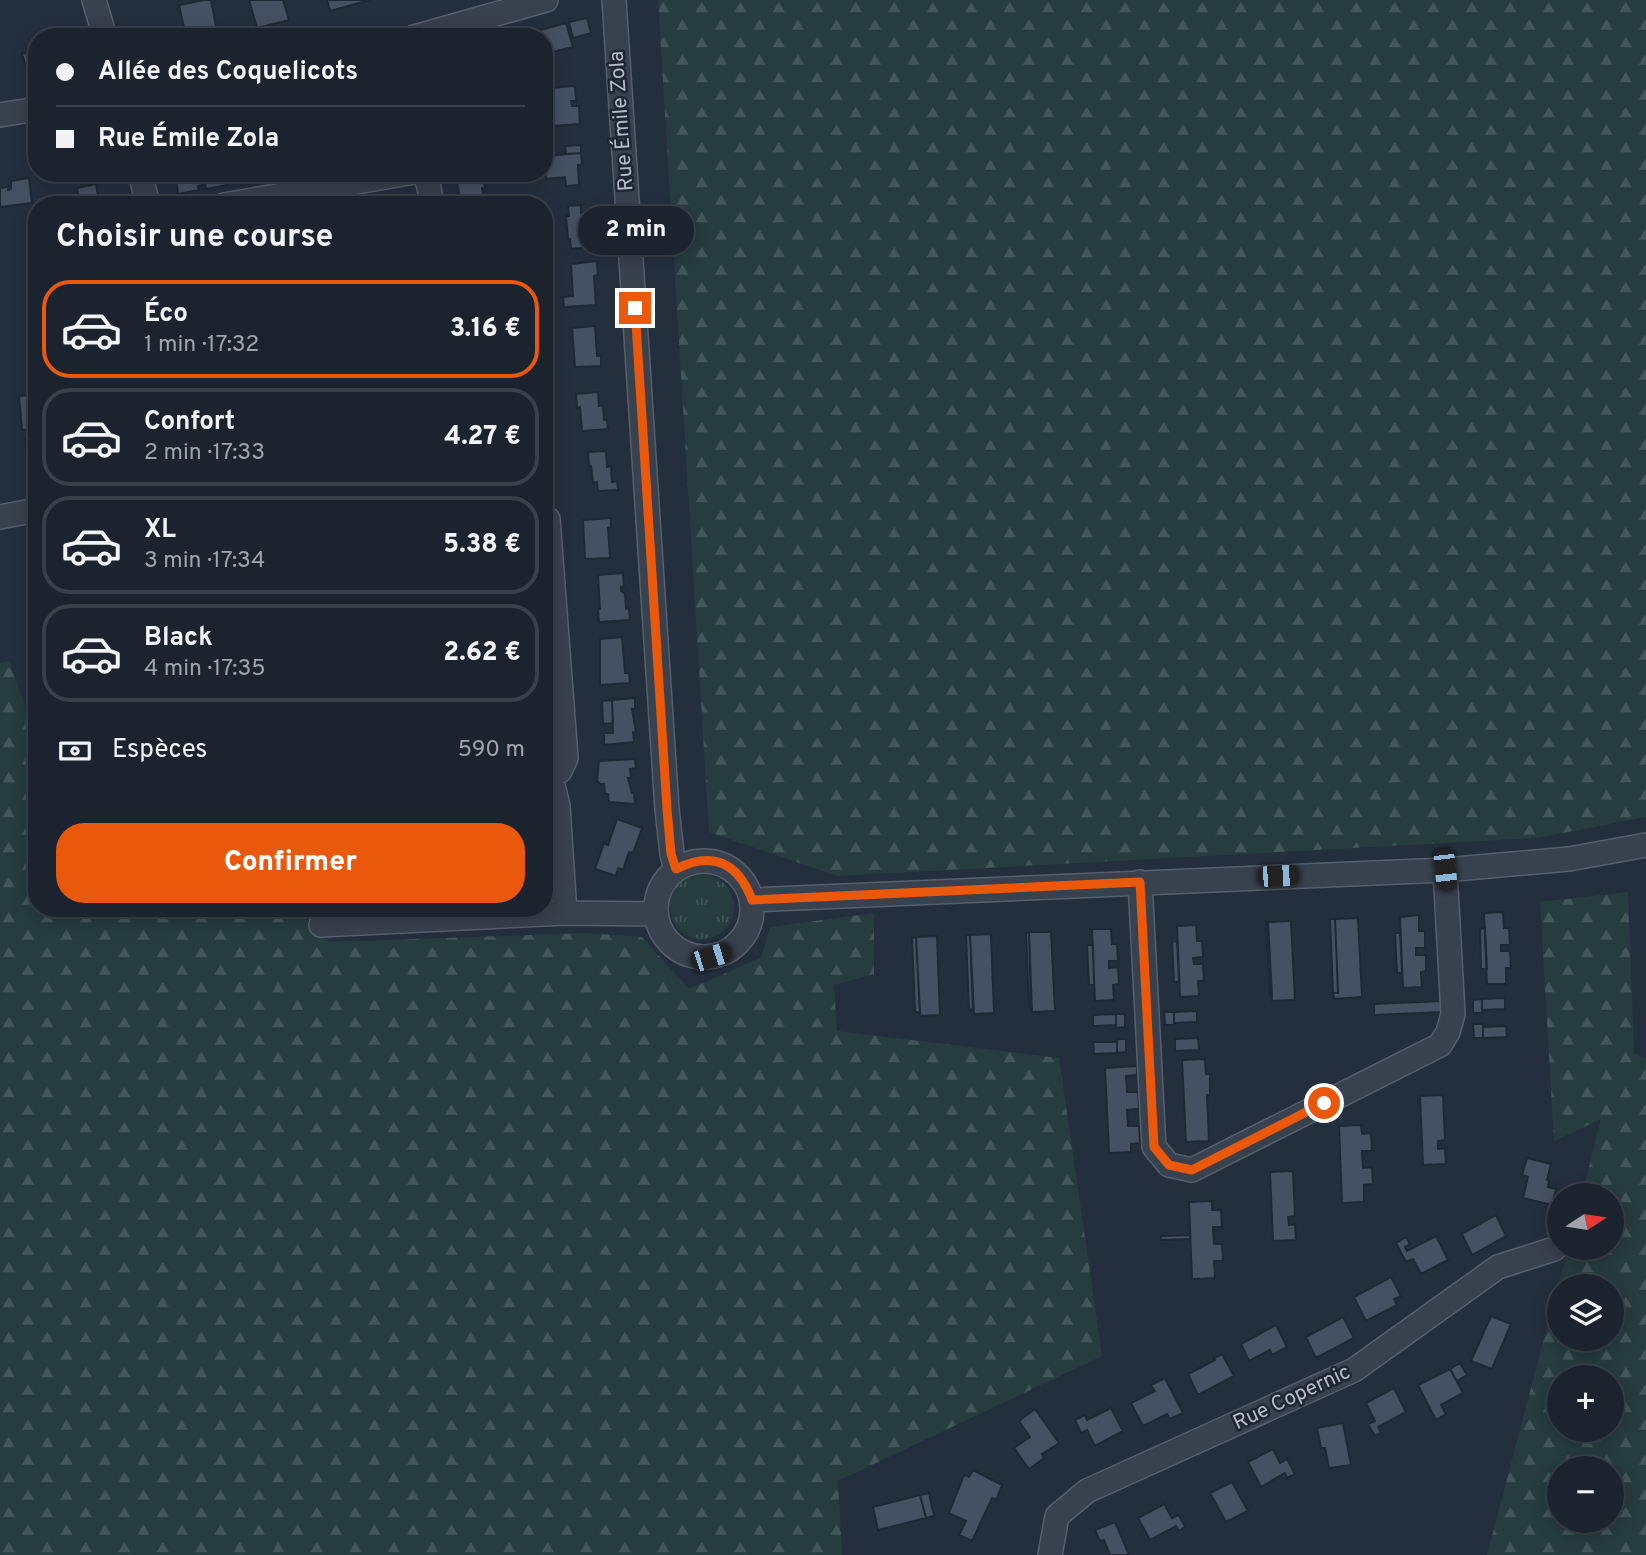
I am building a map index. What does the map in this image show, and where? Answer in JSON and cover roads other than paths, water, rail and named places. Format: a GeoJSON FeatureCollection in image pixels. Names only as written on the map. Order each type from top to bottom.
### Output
{"type":"FeatureCollection","features":[{"type":"Feature","properties":{"kind":"street"},"geometry":{"type":"LineString","coordinates":[[94,0],[102,28]]}},
{"type":"Feature","properties":{"kind":"street"},"geometry":{"type":"LineString","coordinates":[[446,28],[545,0]]}},
{"type":"Feature","properties":{"kind":"street","name":"Rue Émile Zola"},"geometry":{"type":"LineString","coordinates":[[614,0],[667,809],[671,854],[676,869]]}},
{"type":"Feature","properties":{"kind":"street"},"geometry":{"type":"LineString","coordinates":[[0,115],[28,110]]}},
{"type":"Feature","properties":{"kind":"street"},"geometry":{"type":"LineString","coordinates":[[276,196],[356,182]]}},
{"type":"Feature","properties":{"kind":"street"},"geometry":{"type":"LineString","coordinates":[[0,517],[28,512]]}},
{"type":"Feature","properties":{"kind":"street"},"geometry":{"type":"LineString","coordinates":[[553,585],[566,758],[560,771],[553,774]]}},
{"type":"Feature","properties":{"kind":"street"},"geometry":{"type":"LineString","coordinates":[[553,788],[558,806],[565,913]]}},
{"type":"Feature","properties":{"kind":"street"},"geometry":{"type":"LineString","coordinates":[[752,900],[1445,870],[1569,859],[1646,845]]}},
{"type":"Feature","properties":{"kind":"street"},"geometry":{"type":"LineString","coordinates":[[698,861],[722,863],[736,872],[746,885],[752,900],[752,915],[739,943],[726,952],[711,957],[688,954],[669,942],[660,929],[656,914],[660,889],[676,869],[698,861]]}},
{"type":"Feature","properties":{"kind":"street"},"geometry":{"type":"LineString","coordinates":[[1140,882],[1154,1147],[1169,1165],[1192,1170],[1440,1045],[1448,1032],[1453,1014],[1445,870]]}},
{"type":"Feature","properties":{"kind":"street"},"geometry":{"type":"LineString","coordinates":[[553,914],[656,914]]}},
{"type":"Feature","properties":{"kind":"street"},"geometry":{"type":"LineString","coordinates":[[321,925],[484,917]]}},
{"type":"Feature","properties":{"kind":"street","name":"Rue Copernic"},"geometry":{"type":"LineString","coordinates":[[1050,1555],[1057,1516],[1087,1491],[1354,1370],[1499,1267],[1547,1250]]}}]}
